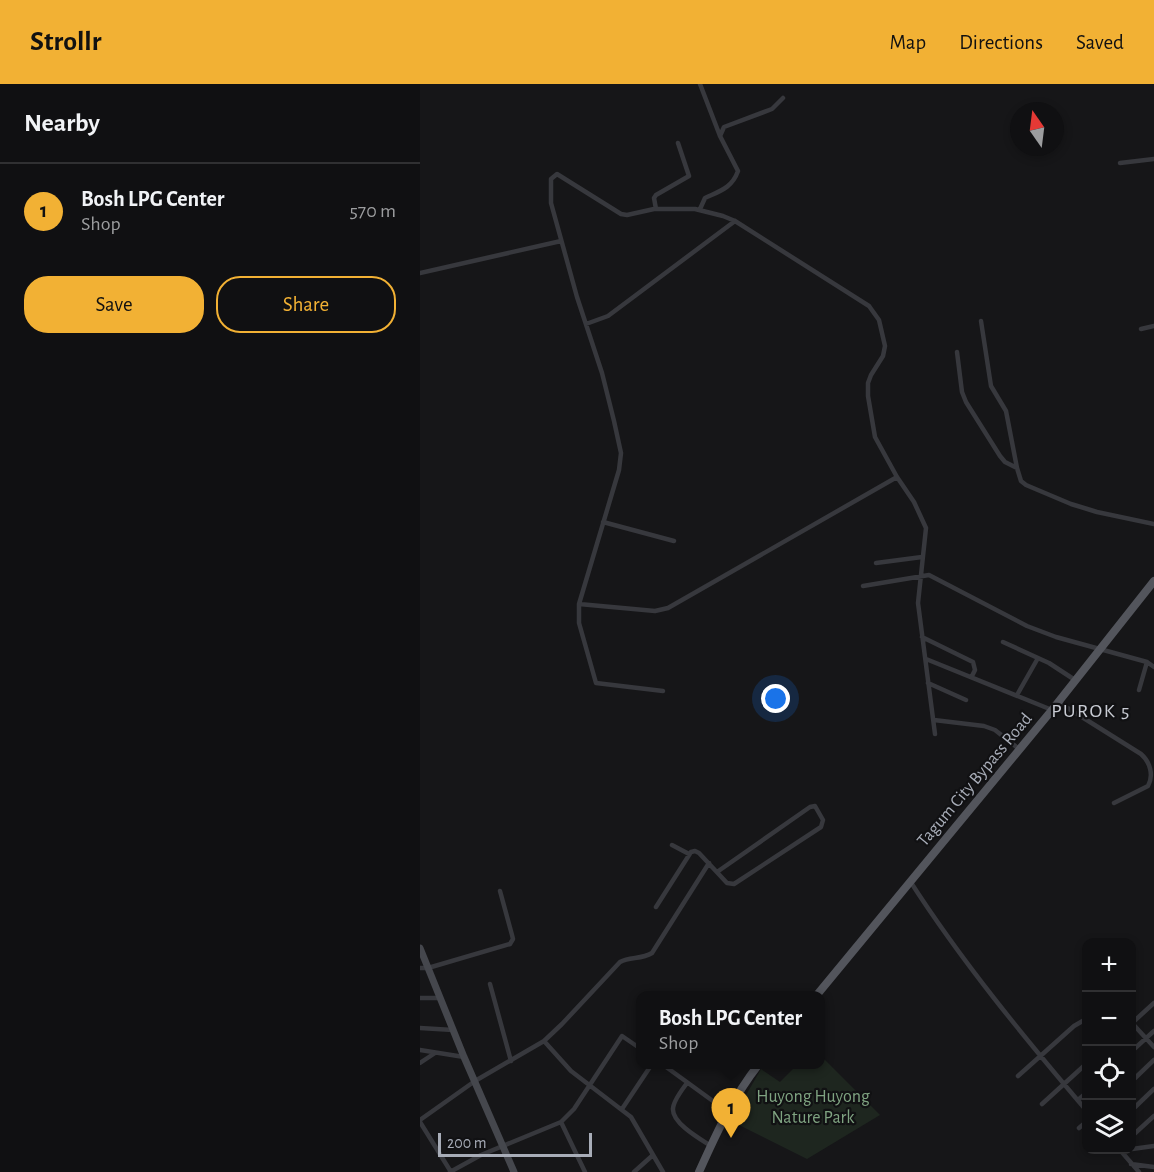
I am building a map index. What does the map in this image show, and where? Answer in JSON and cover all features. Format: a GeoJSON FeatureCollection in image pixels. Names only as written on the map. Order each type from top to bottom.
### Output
{"type":"FeatureCollection","features":[{"type":"Feature","properties":{"kind":"main road","name":"Tagum City Bypass Road"},"geometry":{"type":"LineString","coordinates":[[820,991],[1052,710],[1154,581]]}},
{"type":"Feature","properties":{"kind":"main road"},"geometry":{"type":"LineString","coordinates":[[420,948],[424,968],[440,998],[514,1172]]}},
{"type":"Feature","properties":{"kind":"main road"},"geometry":{"type":"LineString","coordinates":[[699,1172],[728,1112],[756,1069]]}},
{"type":"Feature","properties":{"kind":"street"},"geometry":{"type":"LineString","coordinates":[[700,84],[720,136],[738,171],[734,182],[724,190],[705,198],[700,210]]}},
{"type":"Feature","properties":{"kind":"street"},"geometry":{"type":"LineString","coordinates":[[720,136],[724,127],[772,109],[783,98]]}},
{"type":"Feature","properties":{"kind":"street"},"geometry":{"type":"LineString","coordinates":[[656,209],[654,198],[656,195],[689,176],[678,143]]}},
{"type":"Feature","properties":{"kind":"street"},"geometry":{"type":"LineString","coordinates":[[1120,163],[1154,159]]}},
{"type":"Feature","properties":{"kind":"street"},"geometry":{"type":"LineString","coordinates":[[663,691],[596,683],[579,623],[579,604],[619,470],[621,453],[602,373],[561,241],[551,200],[551,179],[554,175],[559,175],[621,214],[627,215],[656,209],[700,210],[735,221],[875,312],[883,329],[885,346],[883,356],[868,383],[875,437],[914,502],[926,528],[918,603],[935,734]]}},
{"type":"Feature","properties":{"kind":"street"},"geometry":{"type":"LineString","coordinates":[[586,324],[608,316],[735,221]]}},
{"type":"Feature","properties":{"kind":"street"},"geometry":{"type":"LineString","coordinates":[[420,273],[561,241]]}},
{"type":"Feature","properties":{"kind":"street"},"geometry":{"type":"LineString","coordinates":[[981,321],[992,386],[1006,411],[1021,481],[1071,504],[1154,524]]}},
{"type":"Feature","properties":{"kind":"street"},"geometry":{"type":"LineString","coordinates":[[1141,329],[1154,326]]}},
{"type":"Feature","properties":{"kind":"street"},"geometry":{"type":"LineString","coordinates":[[957,352],[962,392],[966,402],[1000,456],[1005,462],[1017,468]]}},
{"type":"Feature","properties":{"kind":"street"},"geometry":{"type":"LineString","coordinates":[[579,604],[655,611],[668,608],[737,566],[897,477]]}},
{"type":"Feature","properties":{"kind":"street"},"geometry":{"type":"LineString","coordinates":[[603,522],[674,541]]}},
{"type":"Feature","properties":{"kind":"street"},"geometry":{"type":"LineString","coordinates":[[876,563],[922,557]]}},
{"type":"Feature","properties":{"kind":"street"},"geometry":{"type":"LineString","coordinates":[[863,586],[921,575],[932,576],[1027,626],[1056,637],[1147,662],[1154,667]]}},
{"type":"Feature","properties":{"kind":"street"},"geometry":{"type":"LineString","coordinates":[[922,637],[973,662],[975,665],[972,676]]}},
{"type":"Feature","properties":{"kind":"street"},"geometry":{"type":"LineString","coordinates":[[1003,642],[1038,658],[1075,680]]}},
{"type":"Feature","properties":{"kind":"street"},"geometry":{"type":"LineString","coordinates":[[1017,695],[1038,658]]}},
{"type":"Feature","properties":{"kind":"street"},"geometry":{"type":"LineString","coordinates":[[926,659],[1052,710]]}},
{"type":"Feature","properties":{"kind":"street"},"geometry":{"type":"LineString","coordinates":[[1139,690],[1147,662]]}},
{"type":"Feature","properties":{"kind":"street"},"geometry":{"type":"LineString","coordinates":[[928,683],[966,700]]}},
{"type":"Feature","properties":{"kind":"street"},"geometry":{"type":"LineString","coordinates":[[1058,702],[1141,754],[1148,762],[1151,775],[1148,786],[1114,803]]}},
{"type":"Feature","properties":{"kind":"street"},"geometry":{"type":"LineString","coordinates":[[934,720],[984,726],[995,730],[1019,749]]}},
{"type":"Feature","properties":{"kind":"street"},"geometry":{"type":"LineString","coordinates":[[656,907],[689,854],[695,851],[724,880],[731,885],[744,879],[821,827],[824,819],[815,806],[810,807],[717,872]]}},
{"type":"Feature","properties":{"kind":"street"},"geometry":{"type":"LineString","coordinates":[[672,845],[689,854]]}},
{"type":"Feature","properties":{"kind":"street"},"geometry":{"type":"LineString","coordinates":[[636,1046],[622,1036],[574,1109],[561,1122],[503,1146],[451,1172],[420,1121],[475,1081],[544,1041],[614,967],[624,960],[645,957],[652,953],[709,863]]}},
{"type":"Feature","properties":{"kind":"street"},"geometry":{"type":"LineString","coordinates":[[910,881],[942,932],[1082,1105]]}},
{"type":"Feature","properties":{"kind":"street"},"geometry":{"type":"LineString","coordinates":[[424,968],[512,941],[500,891]]}},
{"type":"Feature","properties":{"kind":"street"},"geometry":{"type":"LineString","coordinates":[[490,984],[511,1061]]}},
{"type":"Feature","properties":{"kind":"street"},"geometry":{"type":"LineString","coordinates":[[420,998],[440,998]]}},
{"type":"Feature","properties":{"kind":"street"},"geometry":{"type":"LineString","coordinates":[[1136,1019],[1154,1003]]}},
{"type":"Feature","properties":{"kind":"street"},"geometry":{"type":"LineString","coordinates":[[1018,1076],[1082,1021]]}},
{"type":"Feature","properties":{"kind":"street"},"geometry":{"type":"LineString","coordinates":[[1136,1027],[1154,1047]]}},
{"type":"Feature","properties":{"kind":"street"},"geometry":{"type":"LineString","coordinates":[[420,1028],[453,1030]]}},
{"type":"Feature","properties":{"kind":"street"},"geometry":{"type":"LineString","coordinates":[[1136,1048],[1154,1031]]}},
{"type":"Feature","properties":{"kind":"street"},"geometry":{"type":"LineString","coordinates":[[544,1041],[571,1071],[622,1109],[636,1124],[663,1172]]}},
{"type":"Feature","properties":{"kind":"street"},"geometry":{"type":"LineString","coordinates":[[420,1050],[464,1057]]}},
{"type":"Feature","properties":{"kind":"street"},"geometry":{"type":"LineString","coordinates":[[420,1063],[436,1052]]}},
{"type":"Feature","properties":{"kind":"street"},"geometry":{"type":"LineString","coordinates":[[1136,1076],[1154,1060]]}},
{"type":"Feature","properties":{"kind":"street"},"geometry":{"type":"LineString","coordinates":[[1042,1104],[1082,1068]]}},
{"type":"Feature","properties":{"kind":"street"},"geometry":{"type":"LineString","coordinates":[[622,1109],[649,1069]]}},
{"type":"Feature","properties":{"kind":"street"},"geometry":{"type":"LineString","coordinates":[[668,1069],[728,1112]]}},
{"type":"Feature","properties":{"kind":"street"},"geometry":{"type":"LineString","coordinates":[[687,1083],[673,1107],[673,1113],[683,1126],[711,1146]]}},
{"type":"Feature","properties":{"kind":"street"},"geometry":{"type":"LineString","coordinates":[[1136,1105],[1154,1089]]}},
{"type":"Feature","properties":{"kind":"street"},"geometry":{"type":"LineString","coordinates":[[1078,1100],[1082,1096]]}},
{"type":"Feature","properties":{"kind":"street"},"geometry":{"type":"LineString","coordinates":[[1136,1132],[1154,1116]]}},
{"type":"Feature","properties":{"kind":"street"},"geometry":{"type":"LineString","coordinates":[[561,1122],[585,1172]]}},
{"type":"Feature","properties":{"kind":"street"},"geometry":{"type":"LineString","coordinates":[[1136,1148],[1154,1146]]}},
{"type":"Feature","properties":{"kind":"street"},"geometry":{"type":"LineString","coordinates":[[1123,1154],[1139,1172]]}},
{"type":"Feature","properties":{"kind":"street"},"geometry":{"type":"LineString","coordinates":[[634,1172],[653,1155]]}},
{"type":"Feature","properties":{"kind":"street"},"geometry":{"type":"LineString","coordinates":[[1131,1164],[1154,1167]]}},
{"type":"Feature","properties":{"kind":"green space","name":"Huyong Huyong Nature Park"},"geometry":{"type":"Polygon","coordinates":[[[825,1060],[880,1115],[807,1159],[731,1121],[761,1069],[780,1082],[793,1069],[825,1069],[825,1060]]]}},
{"type":"Feature","properties":{"kind":"place","name":"Bosh LPG Center"},"geometry":{"type":"Point","coordinates":[731,1138]}},
{"type":"Feature","properties":{"kind":"district","name":"PUROK 5"},"geometry":{"type":"Point","coordinates":[1091,711]}}]}
